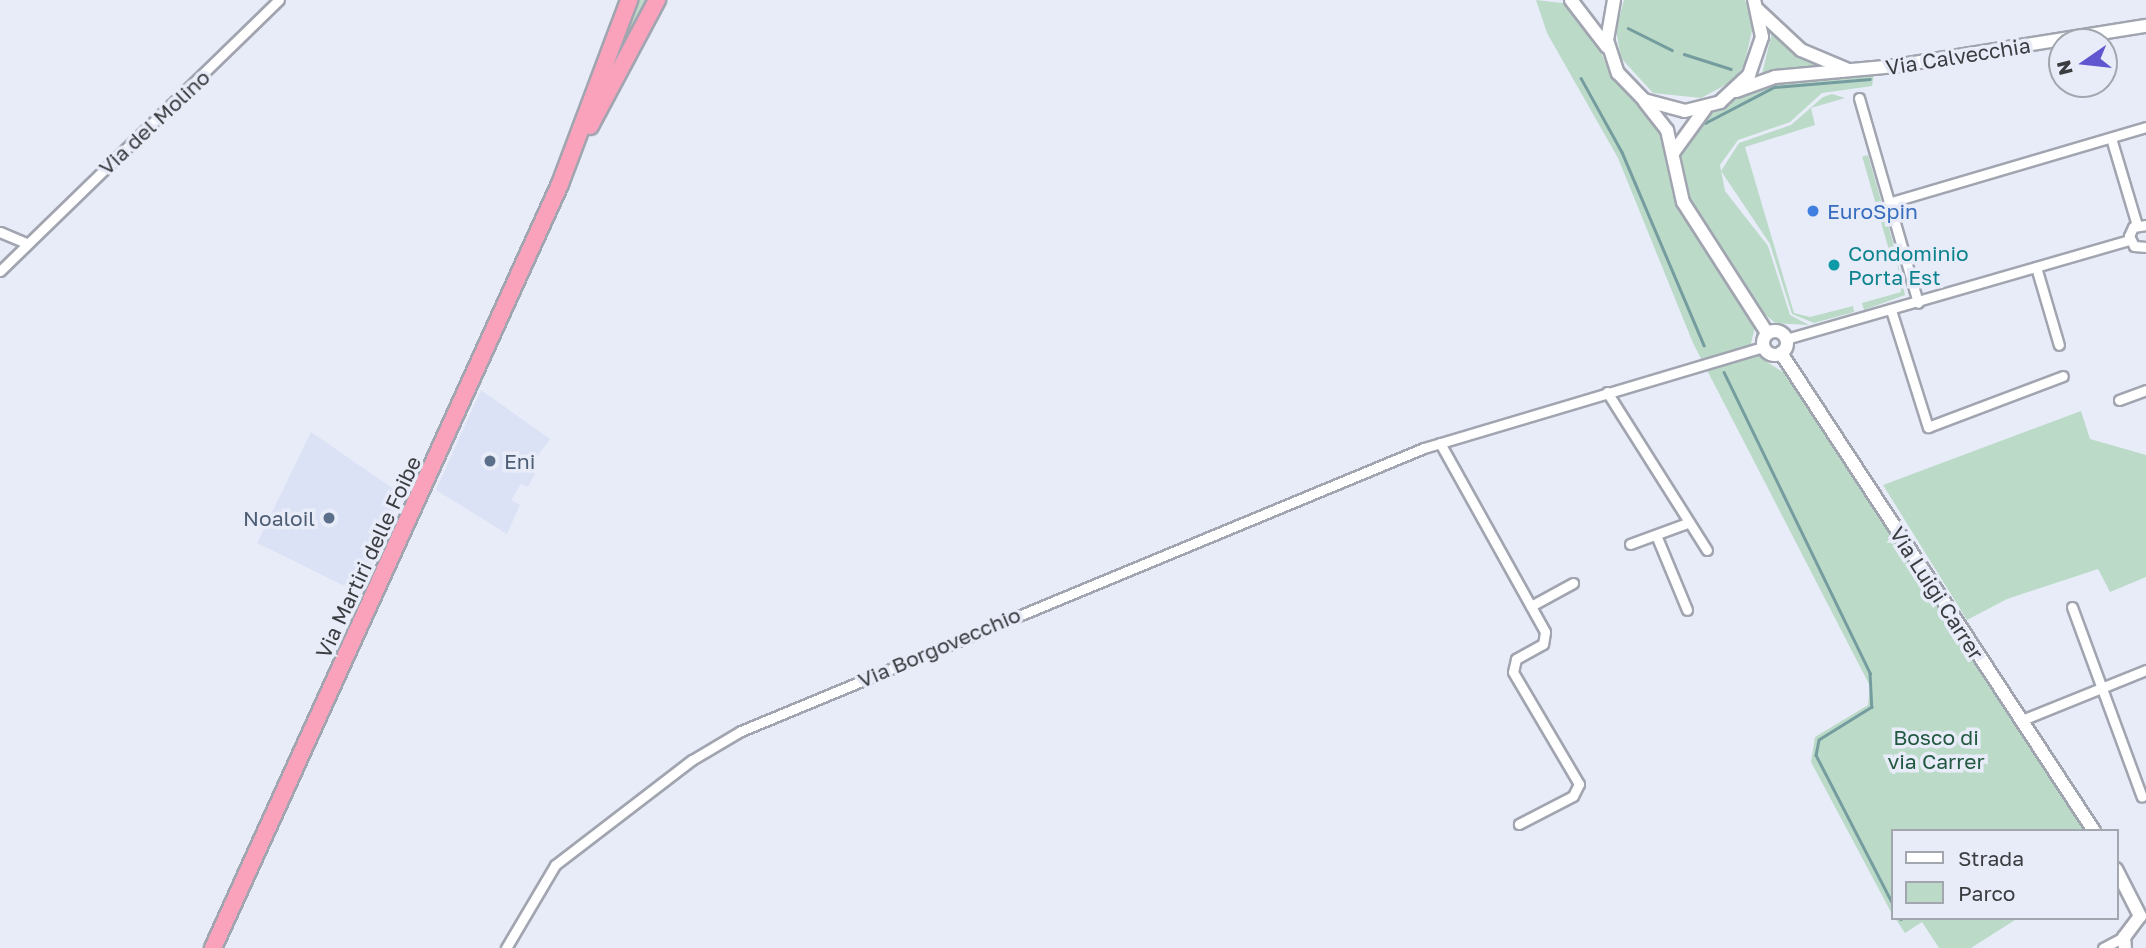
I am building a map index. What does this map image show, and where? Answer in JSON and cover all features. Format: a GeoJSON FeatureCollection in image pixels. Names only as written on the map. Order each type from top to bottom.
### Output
{"type":"FeatureCollection","features":[{"type":"Feature","properties":{"kind":"highway","name":"Via Martiri delle Foibe"},"geometry":{"type":"LineString","coordinates":[[213,948],[559,184],[629,0]]}},
{"type":"Feature","properties":{"kind":"highway","name":"Via Martiri delle Foibe"},"geometry":{"type":"LineString","coordinates":[[559,184],[657,0]]}},
{"type":"Feature","properties":{"kind":"street","name":"Via del Molino"},"geometry":{"type":"LineString","coordinates":[[0,271],[279,0]]}},
{"type":"Feature","properties":{"kind":"street"},"geometry":{"type":"LineString","coordinates":[[1571,0],[1608,49],[1620,78],[1641,97],[1667,130],[1683,202],[1767,333],[1763,346],[1781,354],[1787,339]]}},
{"type":"Feature","properties":{"kind":"street"},"geometry":{"type":"LineString","coordinates":[[1608,49],[1614,0]]}},
{"type":"Feature","properties":{"kind":"street"},"geometry":{"type":"LineString","coordinates":[[1736,91],[1759,53],[1756,4]]}},
{"type":"Feature","properties":{"kind":"street","name":"Via Calvecchia"},"geometry":{"type":"LineString","coordinates":[[1756,4],[1801,50],[1854,70]]}},
{"type":"Feature","properties":{"kind":"street","name":"Via Calvecchia"},"geometry":{"type":"LineString","coordinates":[[1707,107],[1736,91],[1775,77],[1854,70],[2146,26]]}},
{"type":"Feature","properties":{"kind":"street"},"geometry":{"type":"LineString","coordinates":[[1641,97],[1674,110],[1707,107]]}},
{"type":"Feature","properties":{"kind":"street"},"geometry":{"type":"LineString","coordinates":[[1859,98],[1918,303]]}},
{"type":"Feature","properties":{"kind":"street"},"geometry":{"type":"LineString","coordinates":[[1673,153],[1707,107]]}},
{"type":"Feature","properties":{"kind":"street"},"geometry":{"type":"LineString","coordinates":[[1888,203],[2146,127]]}},
{"type":"Feature","properties":{"kind":"street"},"geometry":{"type":"LineString","coordinates":[[1787,339],[2130,240],[2141,225],[2111,138]]}},
{"type":"Feature","properties":{"kind":"street"},"geometry":{"type":"LineString","coordinates":[[0,232],[28,244]]}},
{"type":"Feature","properties":{"kind":"street"},"geometry":{"type":"LineString","coordinates":[[2130,240],[2146,248]]}},
{"type":"Feature","properties":{"kind":"street"},"geometry":{"type":"LineString","coordinates":[[2036,267],[2059,345]]}},
{"type":"Feature","properties":{"kind":"street"},"geometry":{"type":"LineString","coordinates":[[1891,310],[1928,427],[2063,376]]}},
{"type":"Feature","properties":{"kind":"street"},"geometry":{"type":"LineString","coordinates":[[1767,333],[1780,332],[1787,339]]}},
{"type":"Feature","properties":{"kind":"street","name":"Via Borgovecchio"},"geometry":{"type":"LineString","coordinates":[[506,948],[555,865],[723,740],[1167,551],[1440,443],[1763,346]]}},
{"type":"Feature","properties":{"kind":"street","name":"Via Luigi Carrer"},"geometry":{"type":"LineString","coordinates":[[1781,354],[2094,829]]}},
{"type":"Feature","properties":{"kind":"street"},"geometry":{"type":"LineString","coordinates":[[2119,400],[2146,390]]}},
{"type":"Feature","properties":{"kind":"street"},"geometry":{"type":"LineString","coordinates":[[1607,392],[1707,550]]}},
{"type":"Feature","properties":{"kind":"street"},"geometry":{"type":"LineString","coordinates":[[1440,443],[1531,606],[1546,640],[1516,660],[1513,672],[1579,784],[1573,796],[1519,824]]}},
{"type":"Feature","properties":{"kind":"street"},"geometry":{"type":"LineString","coordinates":[[1630,544],[1688,523]]}},
{"type":"Feature","properties":{"kind":"street"},"geometry":{"type":"LineString","coordinates":[[1656,535],[1687,610]]}},
{"type":"Feature","properties":{"kind":"street"},"geometry":{"type":"LineString","coordinates":[[1531,606],[1573,583]]}},
{"type":"Feature","properties":{"kind":"street"},"geometry":{"type":"LineString","coordinates":[[2072,607],[2142,797]]}},
{"type":"Feature","properties":{"kind":"street"},"geometry":{"type":"LineString","coordinates":[[2022,720],[2146,670]]}},
{"type":"Feature","properties":{"kind":"street"},"geometry":{"type":"LineString","coordinates":[[2103,948],[2124,943],[2143,920],[2118,873]]}},
{"type":"Feature","properties":{"kind":"shaded area","name":"Eni"},"geometry":{"type":"Polygon","coordinates":[[[481,390],[550,439],[528,469],[535,474],[528,487],[521,484],[511,500],[520,505],[507,534],[436,490],[481,390]]]}},
{"type":"Feature","properties":{"kind":"shaded area","name":"Noaloil"},"geometry":{"type":"Polygon","coordinates":[[[311,432],[401,494],[359,593],[257,543],[311,432]]]}},
{"type":"Feature","properties":{"kind":"green space"},"geometry":{"type":"Polygon","coordinates":[[[634,0],[649,0],[618,53],[616,52],[634,0]]]}},
{"type":"Feature","properties":{"kind":"green space","name":"Bosco di via Carrer"},"geometry":{"type":"Polygon","coordinates":[[[1536,0],[1571,4],[1593,34],[1613,80],[1661,129],[1673,195],[1755,327],[1751,343],[1762,359],[1789,376],[2087,829],[1890,829],[1890,910],[1811,762],[1815,737],[1868,705],[1870,686],[1693,343],[1618,158],[1547,33],[1536,0]]]}},
{"type":"Feature","properties":{"kind":"green space"},"geometry":{"type":"Polygon","coordinates":[[[1624,0],[1745,0],[1753,26],[1744,66],[1731,82],[1701,98],[1653,93],[1621,58],[1616,30],[1624,0]]]}},
{"type":"Feature","properties":{"kind":"green space"},"geometry":{"type":"Polygon","coordinates":[[[1772,32],[1804,58],[1823,68],[1762,74],[1772,32]]]}},
{"type":"Feature","properties":{"kind":"green space"},"geometry":{"type":"Polygon","coordinates":[[[1874,74],[1872,86],[1822,93],[1790,122],[1738,140],[1720,165],[1725,191],[1768,246],[1790,315],[1809,325],[1775,323],[1757,307],[1692,205],[1679,166],[1681,146],[1707,115],[1765,83],[1874,74]]]}},
{"type":"Feature","properties":{"kind":"green space"},"geometry":{"type":"Polygon","coordinates":[[[1832,94],[1845,98],[1811,108],[1815,125],[1745,147],[1794,313],[1810,317],[1853,306],[1854,312],[1814,323],[1792,314],[1770,244],[1721,171],[1739,143],[1791,125],[1823,97],[1832,94]]]}},
{"type":"Feature","properties":{"kind":"green space"},"geometry":{"type":"Polygon","coordinates":[[[1868,155],[1896,251],[1890,253],[1862,157],[1868,155]]]}},
{"type":"Feature","properties":{"kind":"green space"},"geometry":{"type":"Polygon","coordinates":[[[1897,260],[1905,295],[1864,310],[1862,303],[1901,292],[1897,260]]]}},
{"type":"Feature","properties":{"kind":"green space"},"geometry":{"type":"Polygon","coordinates":[[[2081,411],[2090,439],[2146,455],[2146,577],[2110,592],[2098,569],[2007,599],[1967,620],[1883,485],[2081,411]]]}},
{"type":"Feature","properties":{"kind":"green space"},"geometry":{"type":"Polygon","coordinates":[[[1896,920],[2015,920],[1971,948],[1939,948],[1922,922],[1905,933],[1896,920]]]}},
{"type":"Feature","properties":{"kind":"waterway"},"geometry":{"type":"LineString","coordinates":[[1628,28],[1672,50]]}},
{"type":"Feature","properties":{"kind":"waterway"},"geometry":{"type":"LineString","coordinates":[[1684,54],[1731,69]]}},
{"type":"Feature","properties":{"kind":"waterway"},"geometry":{"type":"LineString","coordinates":[[1581,78],[1622,152],[1704,345]]}},
{"type":"Feature","properties":{"kind":"waterway"},"geometry":{"type":"LineString","coordinates":[[1705,123],[1774,87],[1870,79]]}},
{"type":"Feature","properties":{"kind":"waterway"},"geometry":{"type":"LineString","coordinates":[[1724,372],[1870,673],[1872,707],[1819,740],[1816,755],[1890,898]]}},
{"type":"Feature","properties":{"kind":"place","name":"EuroSpin"},"geometry":{"type":"Point","coordinates":[1813,211]}},
{"type":"Feature","properties":{"kind":"place","name":"Condominio Porta Est"},"geometry":{"type":"Point","coordinates":[1834,265]}},
{"type":"Feature","properties":{"kind":"place","name":"Eni"},"geometry":{"type":"Point","coordinates":[490,461]}},
{"type":"Feature","properties":{"kind":"place","name":"Noaloil"},"geometry":{"type":"Point","coordinates":[329,518]}}]}
